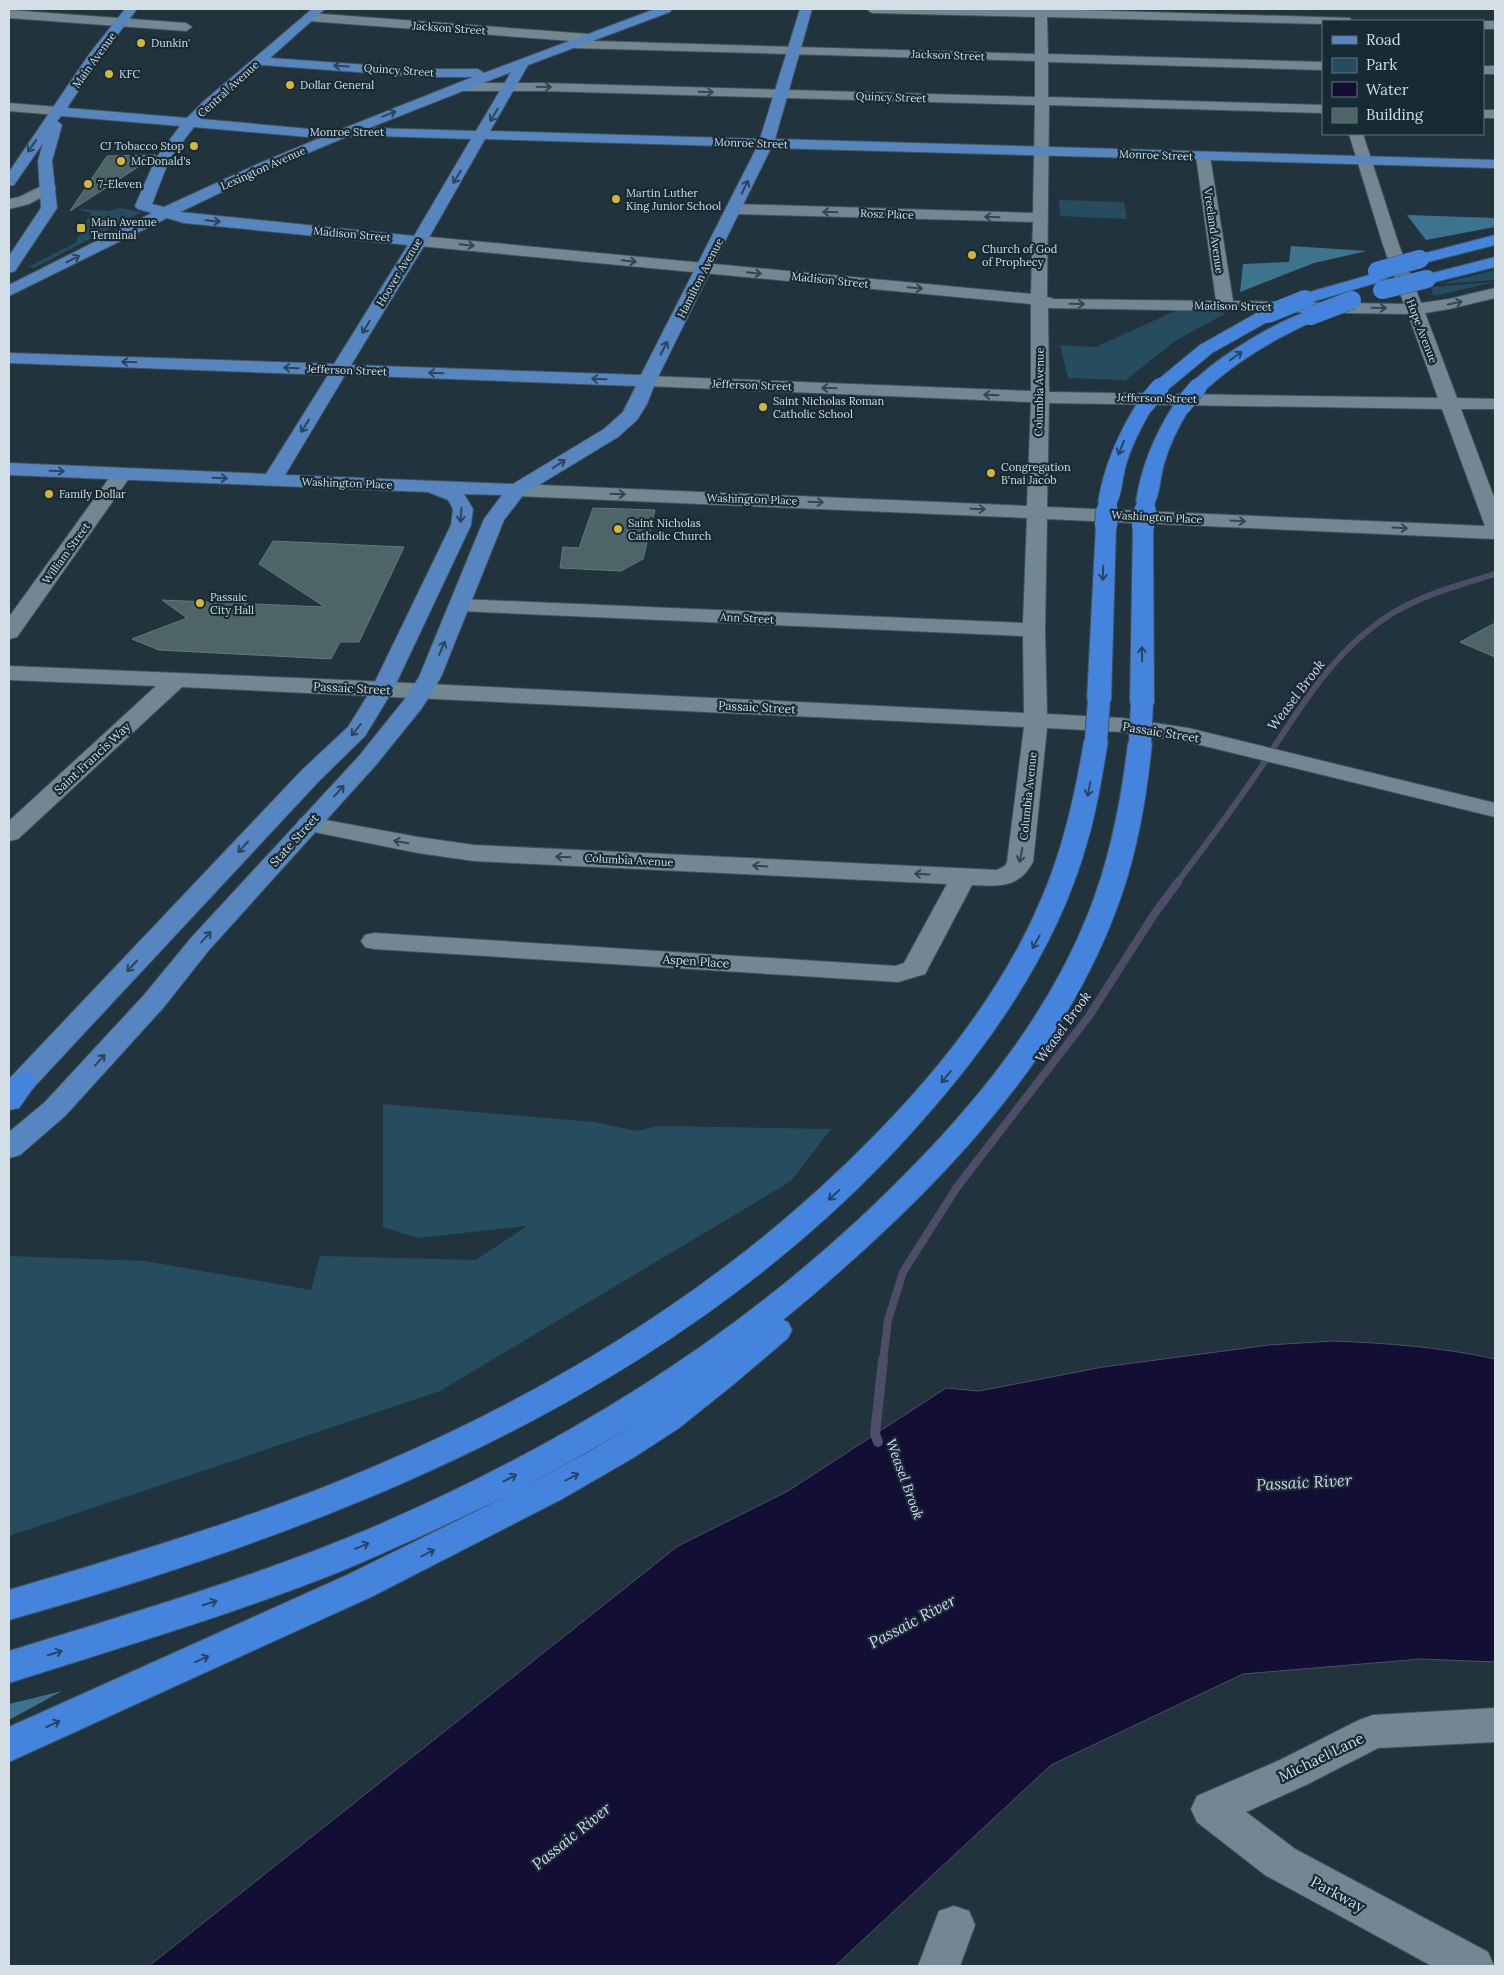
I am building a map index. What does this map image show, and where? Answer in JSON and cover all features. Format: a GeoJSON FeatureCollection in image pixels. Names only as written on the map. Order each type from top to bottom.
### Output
{"type":"FeatureCollection","features":[{"type":"Feature","properties":{"kind":"highway"},"geometry":{"type":"LineString","coordinates":[[1423,268],[1495,240]]}},
{"type":"Feature","properties":{"kind":"highway"},"geometry":{"type":"LineString","coordinates":[[9,1667],[268,1583],[423,1520],[502,1482],[579,1441],[713,1356],[777,1310],[876,1223],[921,1179],[992,1097],[1024,1054],[1072,977],[1091,938],[1118,866],[1134,798],[1140,743],[1143,526],[1146,502],[1152,464],[1160,444],[1182,406],[1198,387],[1216,371],[1308,307],[1380,279],[1495,251]]}},
{"type":"Feature","properties":{"kind":"highway"},"geometry":{"type":"LineString","coordinates":[[1423,268],[1495,262]]}},
{"type":"Feature","properties":{"kind":"highway"},"geometry":{"type":"LineString","coordinates":[[1423,268],[1495,268]]}},
{"type":"Feature","properties":{"kind":"highway"},"geometry":{"type":"LineString","coordinates":[[9,1605],[98,1579],[291,1513],[393,1473],[540,1401],[671,1323],[732,1280],[782,1241],[873,1158],[945,1079],[1001,1002],[1043,928],[1072,859],[1088,793],[1096,741],[1106,525],[1112,476],[1123,443],[1144,405],[1183,366],[1206,349],[1268,314],[1352,300],[1380,279]]}},
{"type":"Feature","properties":{"kind":"highway"},"geometry":{"type":"LineString","coordinates":[[9,1745],[348,1593],[442,1546],[599,1462],[666,1419],[737,1364],[787,1321],[820,1287],[876,1223]]}},
{"type":"Feature","properties":{"kind":"main road","name":"Main Avenue"},"geometry":{"type":"LineString","coordinates":[[9,182],[57,111],[131,9]]}},
{"type":"Feature","properties":{"kind":"main road","name":"Lexington Avenue"},"geometry":{"type":"LineString","coordinates":[[9,291],[264,166],[407,107],[666,9]]}},
{"type":"Feature","properties":{"kind":"main road","name":"Hamilton Avenue"},"geometry":{"type":"LineString","coordinates":[[517,490],[610,434],[630,416],[638,404],[647,381],[766,144],[806,9]]}},
{"type":"Feature","properties":{"kind":"main road","name":"Central Avenue"},"geometry":{"type":"LineString","coordinates":[[148,208],[143,204],[163,158],[191,122],[209,104],[314,13]]}},
{"type":"Feature","properties":{"kind":"main road","name":"Quincy Street"},"geometry":{"type":"LineString","coordinates":[[260,61],[424,73],[477,74],[516,61],[529,61]]}},
{"type":"Feature","properties":{"kind":"main road","name":"Hoover Avenue"},"geometry":{"type":"LineString","coordinates":[[272,480],[510,87],[529,61]]}},
{"type":"Feature","properties":{"kind":"main road"},"geometry":{"type":"LineString","coordinates":[[407,107],[458,81],[453,77],[424,73]]}},
{"type":"Feature","properties":{"kind":"main road","name":"Main Avenue"},"geometry":{"type":"LineString","coordinates":[[9,268],[49,208],[45,161],[57,111]]}},
{"type":"Feature","properties":{"kind":"main road","name":"Monroe Street"},"geometry":{"type":"LineString","coordinates":[[57,111],[318,134],[378,132],[1495,164]]}},
{"type":"Feature","properties":{"kind":"main road"},"geometry":{"type":"LineString","coordinates":[[50,138],[77,122],[106,115]]}},
{"type":"Feature","properties":{"kind":"main road","name":"Madison Street"},"geometry":{"type":"LineString","coordinates":[[148,208],[184,218],[419,240]]}},
{"type":"Feature","properties":{"kind":"main road","name":"Jefferson Street"},"geometry":{"type":"LineString","coordinates":[[9,358],[647,381]]}},
{"type":"Feature","properties":{"kind":"main road","name":"Washington Place"},"geometry":{"type":"LineString","coordinates":[[9,469],[517,490]]}},
{"type":"Feature","properties":{"kind":"main road"},"geometry":{"type":"LineString","coordinates":[[14,1092],[311,775],[357,731],[382,690],[461,526],[463,509],[456,496],[430,486]]}},
{"type":"Feature","properties":{"kind":"main road","name":"State Street"},"geometry":{"type":"LineString","coordinates":[[9,1148],[55,1109],[154,1001],[200,944],[367,761],[414,703],[430,676],[494,519],[517,490]]}},
{"type":"Feature","properties":{"kind":"main road"},"geometry":{"type":"LineString","coordinates":[[9,1168],[55,1109]]}},
{"type":"Feature","properties":{"kind":"street"},"geometry":{"type":"LineString","coordinates":[[872,9],[1041,11],[1316,20]]}},
{"type":"Feature","properties":{"kind":"street","name":"Columbia Avenue"},"geometry":{"type":"LineString","coordinates":[[309,824],[384,839],[474,853],[1002,878],[1015,871],[1020,862],[1036,720],[1034,630],[1040,396],[1041,11]]}},
{"type":"Feature","properties":{"kind":"street","name":"Jackson Street"},"geometry":{"type":"LineString","coordinates":[[314,13],[589,38]]}},
{"type":"Feature","properties":{"kind":"street"},"geometry":{"type":"LineString","coordinates":[[9,14],[186,27]]}},
{"type":"Feature","properties":{"kind":"street","name":"Jackson Street"},"geometry":{"type":"LineString","coordinates":[[573,44],[1322,66]]}},
{"type":"Feature","properties":{"kind":"street","name":"Quincy Street"},"geometry":{"type":"LineString","coordinates":[[460,87],[1322,109]]}},
{"type":"Feature","properties":{"kind":"street","name":"Monroe Street"},"geometry":{"type":"LineString","coordinates":[[9,107],[57,111]]}},
{"type":"Feature","properties":{"kind":"street","name":"Hope Avenue"},"geometry":{"type":"LineString","coordinates":[[1356,135],[1391,246],[1495,526]]}},
{"type":"Feature","properties":{"kind":"street","name":"Vreeland Avenue"},"geometry":{"type":"LineString","coordinates":[[1203,156],[1225,306]]}},
{"type":"Feature","properties":{"kind":"street"},"geometry":{"type":"LineString","coordinates":[[9,204],[24,201],[48,188]]}},
{"type":"Feature","properties":{"kind":"street","name":"Rosz Place"},"geometry":{"type":"LineString","coordinates":[[734,210],[1041,218]]}},
{"type":"Feature","properties":{"kind":"street","name":"Madison Street"},"geometry":{"type":"LineString","coordinates":[[419,240],[1039,300],[1054,304],[1414,308],[1449,304],[1495,293]]}},
{"type":"Feature","properties":{"kind":"street","name":"Jefferson Street"},"geometry":{"type":"LineString","coordinates":[[647,381],[1040,396],[1495,404]]}},
{"type":"Feature","properties":{"kind":"street","name":"William Street"},"geometry":{"type":"LineString","coordinates":[[9,632],[122,474]]}},
{"type":"Feature","properties":{"kind":"street","name":"Washington Place"},"geometry":{"type":"LineString","coordinates":[[517,490],[1495,533]]}},
{"type":"Feature","properties":{"kind":"street","name":"Ann Street"},"geometry":{"type":"LineString","coordinates":[[460,605],[1034,630]]}},
{"type":"Feature","properties":{"kind":"street","name":"Passaic Street"},"geometry":{"type":"LineString","coordinates":[[9,673],[1122,725],[1156,729],[1254,750],[1495,810]]}},
{"type":"Feature","properties":{"kind":"street","name":"Saint Francis Way"},"geometry":{"type":"LineString","coordinates":[[9,834],[175,681]]}},
{"type":"Feature","properties":{"kind":"street","name":"Aspen Place"},"geometry":{"type":"LineString","coordinates":[[374,941],[898,974],[915,968],[963,876]]}},
{"type":"Feature","properties":{"kind":"street","name":"Michael Lane"},"geometry":{"type":"LineString","coordinates":[[1211,1809],[1294,1772],[1372,1732],[1495,1725]]}},
{"type":"Feature","properties":{"kind":"street","name":"Parkway"},"geometry":{"type":"LineString","coordinates":[[1211,1809],[1280,1862],[1460,1963]]}},
{"type":"Feature","properties":{"kind":"street"},"geometry":{"type":"LineString","coordinates":[[939,1966],[954,1925]]}},
{"type":"Feature","properties":{"kind":"green space"},"geometry":{"type":"Polygon","coordinates":[[[1059,200],[1124,202],[1127,219],[1060,216],[1059,200]]]}},
{"type":"Feature","properties":{"kind":"green space"},"geometry":{"type":"Polygon","coordinates":[[[121,208],[142,212],[34,268],[28,267],[75,243],[91,213],[80,210],[108,211],[121,208]]]}},
{"type":"Feature","properties":{"kind":"green space"},"geometry":{"type":"Polygon","coordinates":[[[1495,270],[1495,280],[1440,284],[1495,270]]]}},
{"type":"Feature","properties":{"kind":"green space"},"geometry":{"type":"Polygon","coordinates":[[[1495,282],[1433,296],[1431,287],[1495,282]]]}},
{"type":"Feature","properties":{"kind":"green space"},"geometry":{"type":"Polygon","coordinates":[[[1182,308],[1226,313],[1175,341],[1126,380],[1068,378],[1060,345],[1096,347],[1182,308]]]}},
{"type":"Feature","properties":{"kind":"green space"},"geometry":{"type":"Polygon","coordinates":[[[383,1104],[593,1122],[637,1131],[657,1126],[831,1129],[791,1181],[440,1391],[9,1536],[9,1256],[145,1261],[311,1290],[320,1256],[476,1260],[527,1226],[418,1238],[383,1227],[383,1104]]]}},
{"type":"Feature","properties":{"kind":"shaded area"},"geometry":{"type":"Polygon","coordinates":[[[1407,215],[1495,218],[1495,227],[1426,240],[1407,215]]]}},
{"type":"Feature","properties":{"kind":"shaded area"},"geometry":{"type":"Polygon","coordinates":[[[1291,246],[1367,251],[1314,263],[1240,292],[1243,264],[1289,262],[1291,246]]]}},
{"type":"Feature","properties":{"kind":"shaded area"},"geometry":{"type":"Polygon","coordinates":[[[62,1691],[9,1720],[9,1704],[62,1691]]]}},
{"type":"Feature","properties":{"kind":"water","name":"Passaic River"},"geometry":{"type":"Polygon","coordinates":[[[1332,1341],[1414,1346],[1495,1359],[1495,1662],[1421,1659],[1243,1674],[1051,1765],[835,1966],[149,1966],[678,1546],[788,1491],[946,1388],[979,1391],[1103,1367],[1269,1345],[1332,1341]]]}},
{"type":"Feature","properties":{"kind":"building"},"geometry":{"type":"Polygon","coordinates":[[[107,156],[155,156],[70,211],[107,156]]]}},
{"type":"Feature","properties":{"kind":"building","name":"Saint Nicholas Catholic Church"},"geometry":{"type":"Polygon","coordinates":[[[593,508],[655,510],[643,559],[621,571],[560,568],[563,547],[579,548],[593,508]]]}},
{"type":"Feature","properties":{"kind":"building","name":"Passaic City Hall"},"geometry":{"type":"Polygon","coordinates":[[[273,541],[404,547],[359,642],[340,642],[331,659],[159,650],[132,639],[187,618],[162,600],[325,607],[259,564],[273,541]]]}},
{"type":"Feature","properties":{"kind":"building"},"geometry":{"type":"Polygon","coordinates":[[[1495,623],[1495,657],[1460,642],[1495,623]]]}},
{"type":"Feature","properties":{"kind":"waterway","name":"Weasel Brook"},"geometry":{"type":"LineString","coordinates":[[1177,883],[1246,790],[1315,687],[1350,646],[1371,628],[1417,600],[1442,590],[1495,574]]}},
{"type":"Feature","properties":{"kind":"waterway","name":"Weasel Brook"},"geometry":{"type":"LineString","coordinates":[[883,1361],[888,1320],[903,1272],[957,1187],[1089,1016],[1155,913],[1178,882]]}},
{"type":"Feature","properties":{"kind":"waterway","name":"Weasel Brook"},"geometry":{"type":"LineString","coordinates":[[878,1442],[875,1434],[883,1360]]}},
{"type":"Feature","properties":{"kind":"place","name":"Dunkin'"},"geometry":{"type":"Point","coordinates":[141,43]}},
{"type":"Feature","properties":{"kind":"place","name":"KFC"},"geometry":{"type":"Point","coordinates":[109,74]}},
{"type":"Feature","properties":{"kind":"place","name":"Dollar General"},"geometry":{"type":"Point","coordinates":[290,85]}},
{"type":"Feature","properties":{"kind":"place","name":"CJ Tobacco Stop"},"geometry":{"type":"Point","coordinates":[194,146]}},
{"type":"Feature","properties":{"kind":"place","name":"McDonald's"},"geometry":{"type":"Point","coordinates":[121,161]}},
{"type":"Feature","properties":{"kind":"place","name":"7-Eleven"},"geometry":{"type":"Point","coordinates":[88,184]}},
{"type":"Feature","properties":{"kind":"place","name":"Martin Luther King Junior School"},"geometry":{"type":"Point","coordinates":[616,199]}},
{"type":"Feature","properties":{"kind":"place","name":"Main Avenue Terminal"},"geometry":{"type":"Point","coordinates":[81,228]}},
{"type":"Feature","properties":{"kind":"place","name":"Church of God of Prophecy"},"geometry":{"type":"Point","coordinates":[972,255]}},
{"type":"Feature","properties":{"kind":"place","name":"Saint Nicholas Roman Catholic School"},"geometry":{"type":"Point","coordinates":[763,407]}},
{"type":"Feature","properties":{"kind":"place","name":"Congregation B'nai Jacob"},"geometry":{"type":"Point","coordinates":[991,473]}},
{"type":"Feature","properties":{"kind":"place","name":"Family Dollar"},"geometry":{"type":"Point","coordinates":[49,494]}},
{"type":"Feature","properties":{"kind":"place","name":"Saint Nicholas Catholic Church"},"geometry":{"type":"Point","coordinates":[618,529]}},
{"type":"Feature","properties":{"kind":"place","name":"Passaic City Hall"},"geometry":{"type":"Point","coordinates":[200,603]}}]}
